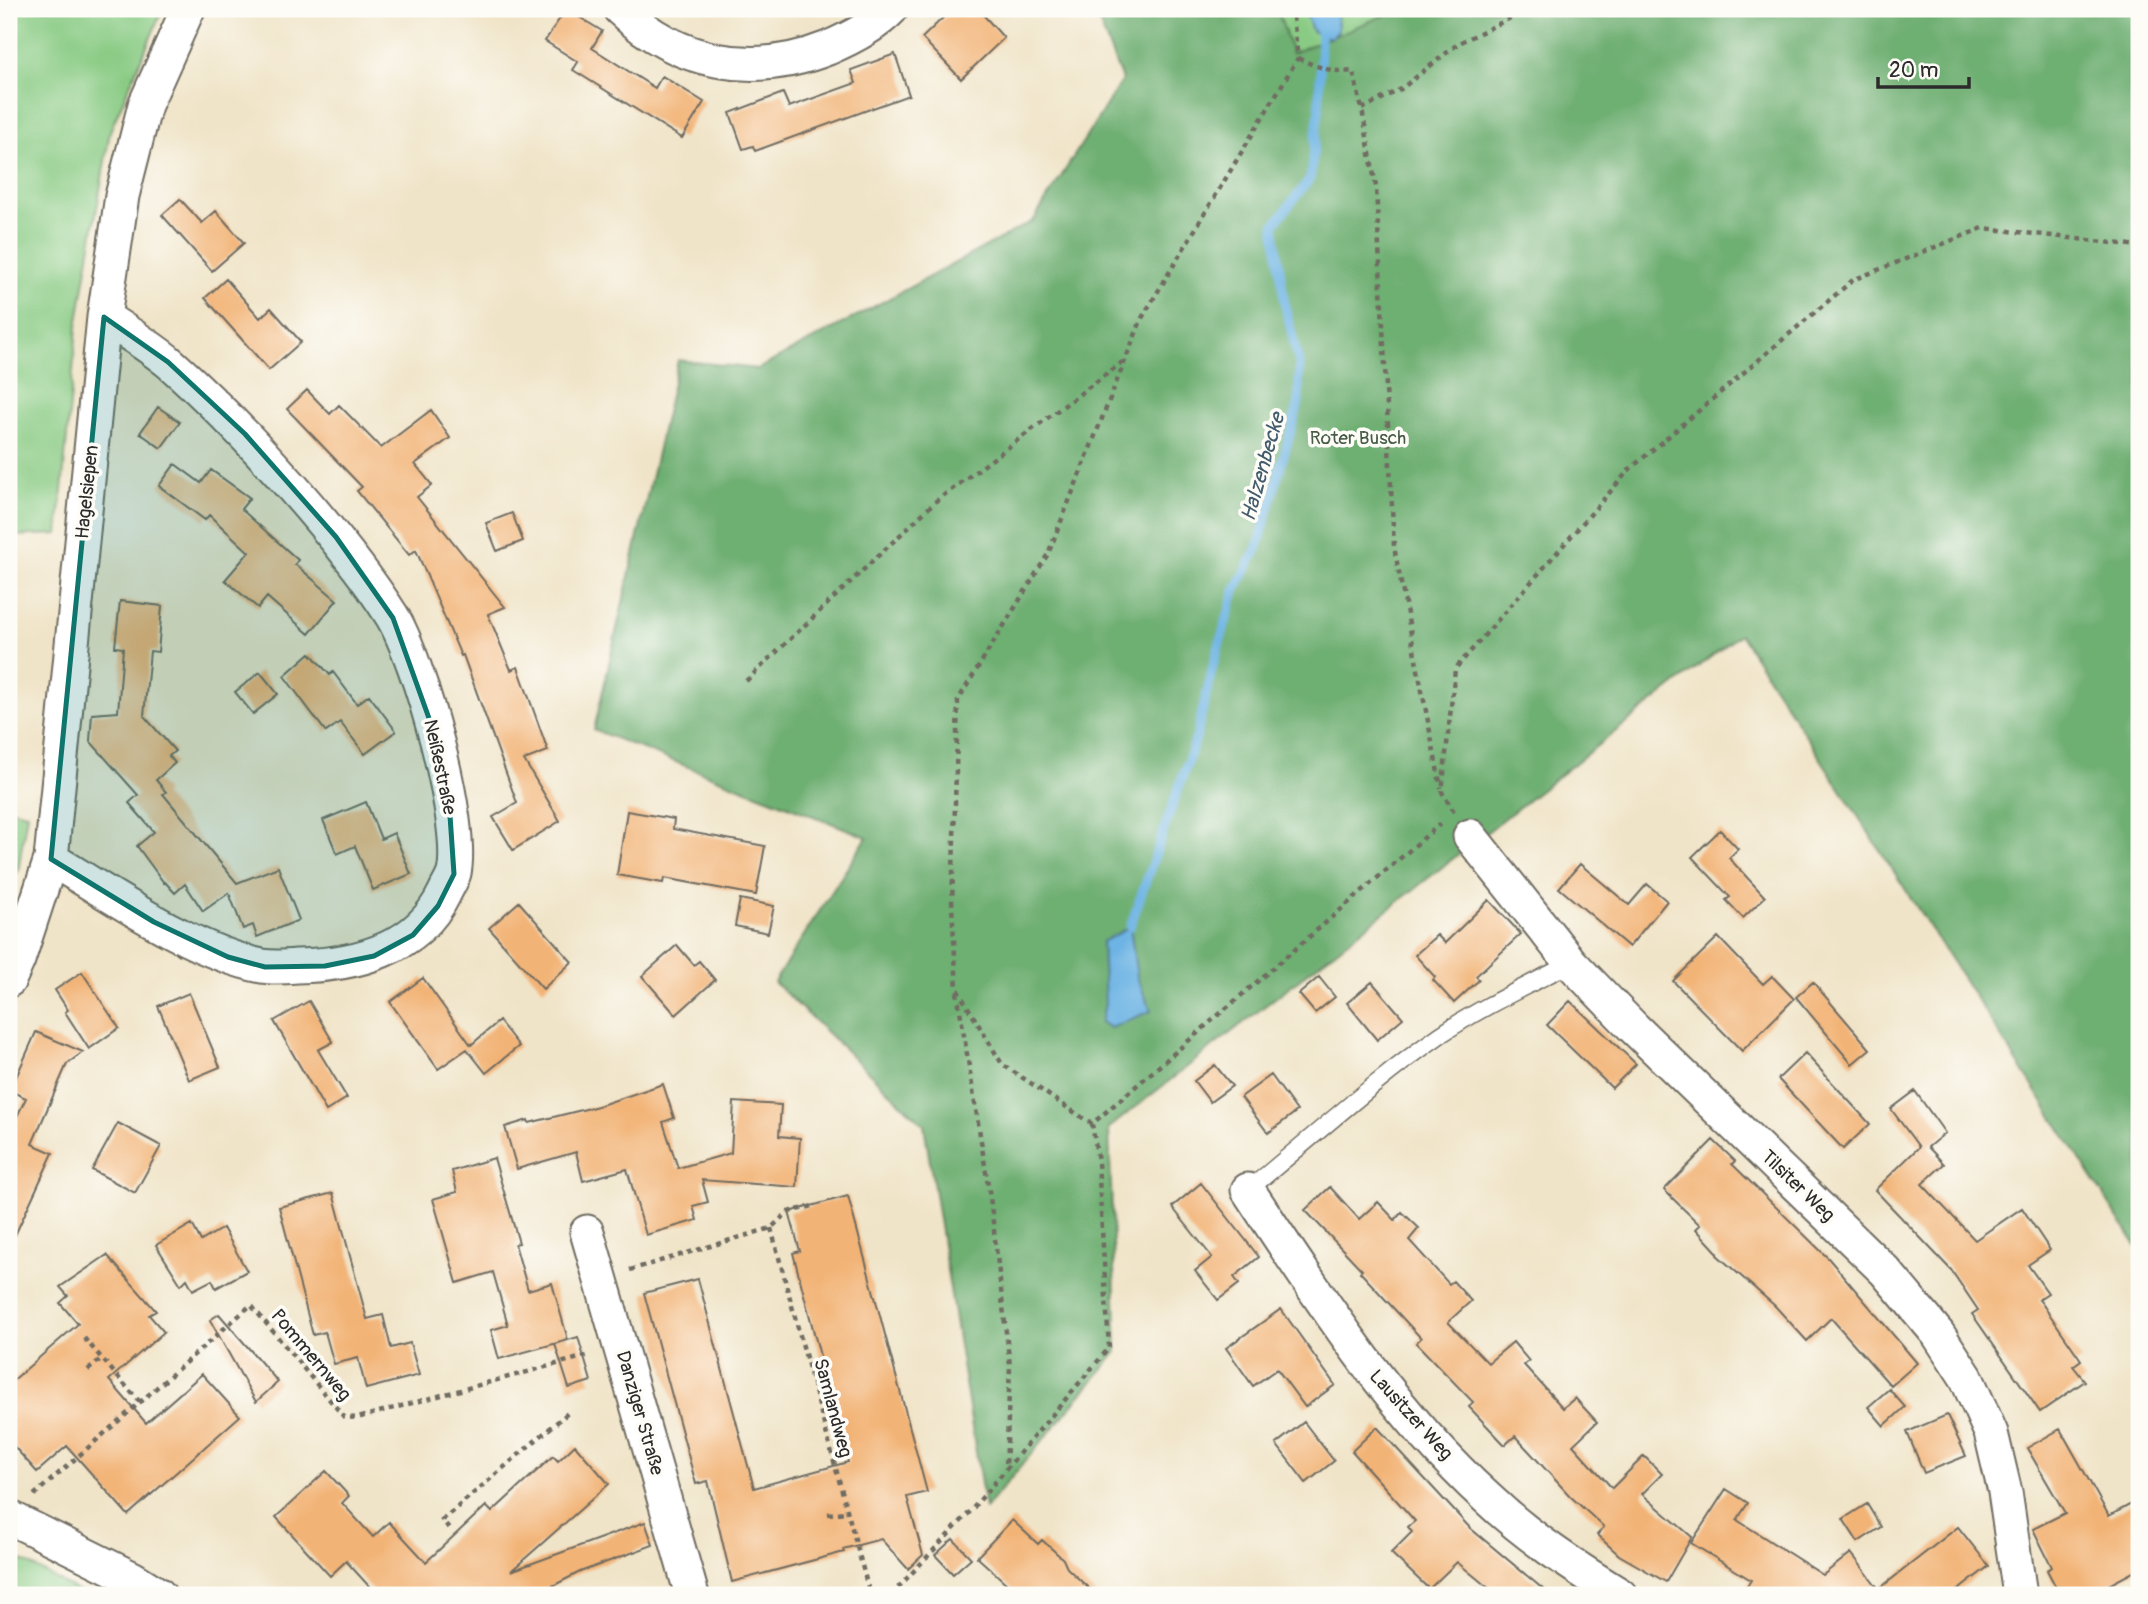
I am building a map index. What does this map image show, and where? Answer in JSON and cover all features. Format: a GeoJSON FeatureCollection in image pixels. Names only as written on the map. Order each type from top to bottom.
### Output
{"type":"FeatureCollection","features":[{"type":"Feature","properties":{"kind":"street","name":"Hagelsiepen"},"geometry":{"type":"LineString","coordinates":[[9,980],[51,859],[104,317],[122,196],[145,105],[188,9]]}},
{"type":"Feature","properties":{"kind":"street"},"geometry":{"type":"LineString","coordinates":[[620,9],[637,25],[680,51],[722,62],[759,64],[801,59],[848,40],[891,9]]}},
{"type":"Feature","properties":{"kind":"street","name":"Neißestraße"},"geometry":{"type":"LineString","coordinates":[[51,859],[154,922],[228,957],[265,967],[325,966],[374,956],[413,935],[438,906],[454,874],[449,800],[435,735],[416,671],[393,618],[336,537],[245,434],[169,362],[104,317]]}},
{"type":"Feature","properties":{"kind":"street","name":"Tilsiter Weg"},"geometry":{"type":"LineString","coordinates":[[1457,829],[1571,963],[1633,1027],[1885,1271],[1938,1334],[1966,1377],[1991,1433],[2006,1492],[2020,1595]]}},
{"type":"Feature","properties":{"kind":"street","name":"Lausitzer Weg"},"geometry":{"type":"LineString","coordinates":[[1248,1190],[1367,1366],[1423,1431],[1486,1498],[1559,1557],[1620,1595]]}},
{"type":"Feature","properties":{"kind":"street","name":"Danziger Straße"},"geometry":{"type":"LineString","coordinates":[[587,1232],[692,1595]]}},
{"type":"Feature","properties":{"kind":"street"},"geometry":{"type":"LineString","coordinates":[[11,1519],[132,1578],[159,1595]]}},
{"type":"Feature","properties":{"kind":"lane"},"geometry":{"type":"LineString","coordinates":[[1248,1190],[1441,1035],[1486,1007],[1571,963]]}},
{"type":"Feature","properties":{"kind":"path"},"geometry":{"type":"LineString","coordinates":[[1006,1470],[1010,1366],[990,1197],[957,989],[952,906],[957,700],[1048,554],[1142,318],[1298,58],[1292,9]]}},
{"type":"Feature","properties":{"kind":"path"},"geometry":{"type":"LineString","coordinates":[[1362,109],[1401,89],[1459,43],[1529,9]]}},
{"type":"Feature","properties":{"kind":"path"},"geometry":{"type":"LineString","coordinates":[[1091,1124],[1457,829],[1442,792],[1394,547],[1376,187],[1362,109],[1353,71],[1337,73],[1298,58]]}},
{"type":"Feature","properties":{"kind":"path"},"geometry":{"type":"LineString","coordinates":[[1442,792],[1455,670],[1630,469],[1853,281],[1983,228],[2139,246]]}},
{"type":"Feature","properties":{"kind":"path"},"geometry":{"type":"LineString","coordinates":[[746,681],[936,501],[1125,361]]}},
{"type":"Feature","properties":{"kind":"path"},"geometry":{"type":"LineString","coordinates":[[891,1595],[1006,1470],[1109,1348],[1098,1161],[1091,1124],[1002,1064],[957,989]]}},
{"type":"Feature","properties":{"kind":"path"},"geometry":{"type":"LineString","coordinates":[[602,1278],[771,1228],[788,1212],[813,1206]]}},
{"type":"Feature","properties":{"kind":"path","name":"Samlandweg"},"geometry":{"type":"LineString","coordinates":[[771,1228],[870,1595]]}},
{"type":"Feature","properties":{"kind":"path","name":"Pommernweg"},"geometry":{"type":"LineString","coordinates":[[11,1519],[31,1497],[251,1305],[344,1417],[358,1418],[621,1347]]}},
{"type":"Feature","properties":{"kind":"path"},"geometry":{"type":"LineString","coordinates":[[84,1338],[139,1401]]}},
{"type":"Feature","properties":{"kind":"path"},"geometry":{"type":"LineString","coordinates":[[88,1370],[102,1358]]}},
{"type":"Feature","properties":{"kind":"path"},"geometry":{"type":"LineString","coordinates":[[449,1528],[442,1520],[569,1412]]}},
{"type":"Feature","properties":{"kind":"path"},"geometry":{"type":"LineString","coordinates":[[828,1514],[846,1511]]}},
{"type":"Feature","properties":{"kind":"highlighted area"},"geometry":{"type":"Polygon","coordinates":[[[104,317],[168,362],[245,434],[336,537],[393,618],[435,735],[449,801],[454,874],[438,906],[413,935],[374,956],[325,966],[265,967],[228,957],[154,922],[51,859],[104,317]]]}},
{"type":"Feature","properties":{"kind":"green space"},"geometry":{"type":"Polygon","coordinates":[[[9,9],[163,9],[110,131],[77,327],[58,534],[9,536],[9,9]]]}},
{"type":"Feature","properties":{"kind":"green space","name":"Roter Busch"},"geometry":{"type":"Polygon","coordinates":[[[1094,9],[1277,9],[1292,53],[1400,9],[2139,9],[2139,1250],[1740,634],[1109,1128],[1117,1352],[985,1509],[924,1125],[774,982],[867,837],[594,730],[678,360],[758,369],[1033,221],[1122,80],[1094,9]]]}},
{"type":"Feature","properties":{"kind":"green space"},"geometry":{"type":"Polygon","coordinates":[[[1277,9],[1400,9],[1292,54],[1277,9]]]}},
{"type":"Feature","properties":{"kind":"green space"},"geometry":{"type":"Polygon","coordinates":[[[9,809],[27,813],[18,872],[9,869],[9,809]]]}},
{"type":"Feature","properties":{"kind":"green space"},"geometry":{"type":"Polygon","coordinates":[[[9,1553],[84,1595],[9,1595],[9,1553]]]}},
{"type":"Feature","properties":{"kind":"water"},"geometry":{"type":"Polygon","coordinates":[[[1309,9],[1332,9],[1337,12],[1338,31],[1331,38],[1312,31],[1306,13],[1309,9]]]}},
{"type":"Feature","properties":{"kind":"water"},"geometry":{"type":"Polygon","coordinates":[[[1130,927],[1137,977],[1151,1011],[1110,1028],[1101,1022],[1105,1004],[1102,942],[1130,927]]]}},
{"type":"Feature","properties":{"kind":"building"},"geometry":{"type":"Polygon","coordinates":[[[566,9],[602,31],[592,48],[655,88],[662,76],[704,102],[682,138],[573,70],[578,62],[545,41],[566,9]]]}},
{"type":"Feature","properties":{"kind":"building"},"geometry":{"type":"Polygon","coordinates":[[[952,9],[978,9],[1004,38],[961,79],[922,38],[952,9]]]}},
{"type":"Feature","properties":{"kind":"building"},"geometry":{"type":"Polygon","coordinates":[[[895,54],[909,95],[755,151],[753,146],[743,149],[730,113],[783,93],[789,107],[856,83],[851,70],[895,54]]]}},
{"type":"Feature","properties":{"kind":"building"},"geometry":{"type":"Polygon","coordinates":[[[180,199],[202,223],[216,211],[244,243],[212,271],[162,215],[180,199]]]}},
{"type":"Feature","properties":{"kind":"building"},"geometry":{"type":"Polygon","coordinates":[[[226,279],[260,318],[271,308],[301,342],[269,370],[205,298],[226,279]]]}},
{"type":"Feature","properties":{"kind":"building"},"geometry":{"type":"Polygon","coordinates":[[[307,390],[330,414],[339,405],[381,448],[431,410],[450,438],[415,464],[432,485],[417,497],[505,607],[488,614],[511,670],[518,667],[548,751],[524,760],[560,821],[513,850],[493,817],[517,803],[463,655],[461,656],[416,550],[409,555],[357,491],[362,487],[287,409],[307,390]]]}},
{"type":"Feature","properties":{"kind":"building"},"geometry":{"type":"Polygon","coordinates":[[[158,407],[180,422],[161,448],[140,433],[158,407]]]}},
{"type":"Feature","properties":{"kind":"building"},"geometry":{"type":"Polygon","coordinates":[[[175,464],[201,483],[211,470],[250,498],[241,509],[298,560],[295,564],[337,600],[309,634],[267,597],[258,608],[225,580],[249,552],[209,515],[205,520],[159,486],[175,464]]]}},
{"type":"Feature","properties":{"kind":"building"},"geometry":{"type":"Polygon","coordinates":[[[512,513],[523,541],[497,551],[486,523],[512,513]]]}},
{"type":"Feature","properties":{"kind":"building"},"geometry":{"type":"Polygon","coordinates":[[[120,601],[162,606],[158,652],[150,651],[144,716],[175,751],[169,756],[175,763],[156,780],[166,792],[163,794],[237,883],[278,867],[299,920],[257,937],[253,925],[243,929],[229,893],[203,911],[185,884],[175,893],[164,883],[137,846],[154,832],[129,803],[138,795],[90,741],[92,714],[118,712],[123,648],[115,647],[120,601]]]}},
{"type":"Feature","properties":{"kind":"building"},"geometry":{"type":"Polygon","coordinates":[[[310,653],[330,675],[333,672],[357,704],[369,695],[396,731],[365,754],[340,722],[326,732],[284,676],[310,653]]]}},
{"type":"Feature","properties":{"kind":"building"},"geometry":{"type":"Polygon","coordinates":[[[260,672],[278,694],[253,714],[235,692],[260,672]]]}},
{"type":"Feature","properties":{"kind":"building"},"geometry":{"type":"Polygon","coordinates":[[[366,802],[381,839],[394,833],[411,874],[373,890],[355,846],[337,854],[323,820],[366,802]]]}},
{"type":"Feature","properties":{"kind":"building"},"geometry":{"type":"Polygon","coordinates":[[[627,811],[674,819],[673,829],[765,846],[756,895],[664,878],[663,883],[617,875],[627,811]]]}},
{"type":"Feature","properties":{"kind":"building"},"geometry":{"type":"Polygon","coordinates":[[[1720,830],[1738,849],[1729,858],[1765,897],[1743,918],[1726,900],[1730,897],[1692,857],[1720,830]]]}},
{"type":"Feature","properties":{"kind":"building"},"geometry":{"type":"Polygon","coordinates":[[[1580,864],[1629,905],[1647,884],[1667,901],[1629,947],[1559,888],[1580,864]]]}},
{"type":"Feature","properties":{"kind":"building"},"geometry":{"type":"Polygon","coordinates":[[[740,899],[774,906],[768,933],[735,926],[740,899]]]}},
{"type":"Feature","properties":{"kind":"building"},"geometry":{"type":"Polygon","coordinates":[[[1489,900],[1521,934],[1476,976],[1479,980],[1454,1003],[1415,955],[1437,935],[1445,943],[1489,900]]]}},
{"type":"Feature","properties":{"kind":"building"},"geometry":{"type":"Polygon","coordinates":[[[519,902],[572,962],[543,989],[489,928],[519,902]]]}},
{"type":"Feature","properties":{"kind":"building"},"geometry":{"type":"Polygon","coordinates":[[[1718,937],[1763,984],[1772,976],[1794,999],[1742,1051],[1673,981],[1718,937]]]}},
{"type":"Feature","properties":{"kind":"building"},"geometry":{"type":"Polygon","coordinates":[[[677,945],[694,965],[699,961],[715,980],[676,1015],[642,976],[677,945]]]}},
{"type":"Feature","properties":{"kind":"building"},"geometry":{"type":"Polygon","coordinates":[[[82,972],[119,1028],[89,1049],[65,1012],[68,1010],[55,990],[82,972]]]}},
{"type":"Feature","properties":{"kind":"building"},"geometry":{"type":"Polygon","coordinates":[[[1319,977],[1335,997],[1315,1013],[1299,994],[1319,977]]]}},
{"type":"Feature","properties":{"kind":"building"},"geometry":{"type":"Polygon","coordinates":[[[423,978],[471,1045],[499,1021],[519,1046],[486,1073],[467,1049],[438,1069],[390,1002],[423,978]]]}},
{"type":"Feature","properties":{"kind":"building"},"geometry":{"type":"Polygon","coordinates":[[[1372,982],[1403,1018],[1377,1040],[1347,1003],[1372,982]]]}},
{"type":"Feature","properties":{"kind":"building"},"geometry":{"type":"Polygon","coordinates":[[[1813,982],[1870,1049],[1852,1064],[1796,997],[1813,982]]]}},
{"type":"Feature","properties":{"kind":"building"},"geometry":{"type":"Polygon","coordinates":[[[189,993],[220,1067],[189,1080],[158,1006],[189,993]]]}},
{"type":"Feature","properties":{"kind":"building"},"geometry":{"type":"Polygon","coordinates":[[[309,1001],[333,1042],[318,1050],[347,1098],[326,1111],[274,1021],[309,1001]]]}},
{"type":"Feature","properties":{"kind":"building"},"geometry":{"type":"Polygon","coordinates":[[[1570,1001],[1636,1064],[1612,1088],[1547,1025],[1570,1001]]]}},
{"type":"Feature","properties":{"kind":"building"},"geometry":{"type":"Polygon","coordinates":[[[36,1032],[83,1052],[67,1064],[32,1144],[53,1153],[9,1248],[9,1133],[26,1098],[10,1091],[36,1032]]]}},
{"type":"Feature","properties":{"kind":"building"},"geometry":{"type":"Polygon","coordinates":[[[1805,1053],[1870,1124],[1843,1149],[1778,1079],[1805,1053]]]}},
{"type":"Feature","properties":{"kind":"building"},"geometry":{"type":"Polygon","coordinates":[[[1215,1065],[1232,1086],[1210,1102],[1194,1081],[1215,1065]]]}},
{"type":"Feature","properties":{"kind":"building"},"geometry":{"type":"Polygon","coordinates":[[[1271,1075],[1297,1111],[1268,1133],[1241,1097],[1271,1075]]]}},
{"type":"Feature","properties":{"kind":"building"},"geometry":{"type":"Polygon","coordinates":[[[663,1084],[674,1118],[663,1122],[678,1168],[731,1153],[734,1102],[781,1105],[779,1136],[800,1138],[797,1187],[702,1180],[708,1202],[693,1206],[697,1220],[646,1235],[627,1169],[583,1181],[576,1152],[517,1169],[505,1127],[598,1106],[663,1084]]]}},
{"type":"Feature","properties":{"kind":"building"},"geometry":{"type":"Polygon","coordinates":[[[1915,1091],[1945,1133],[1928,1147],[1944,1164],[1922,1184],[1975,1240],[2022,1208],[2050,1250],[2028,1265],[2048,1293],[2039,1299],[2081,1360],[2073,1366],[2085,1381],[2040,1412],[1972,1314],[1978,1310],[1951,1270],[1875,1190],[1919,1147],[1891,1109],[1915,1091]]]}},
{"type":"Feature","properties":{"kind":"building"},"geometry":{"type":"Polygon","coordinates":[[[118,1123],[161,1146],[135,1193],[92,1170],[118,1123]]]}},
{"type":"Feature","properties":{"kind":"building"},"geometry":{"type":"Polygon","coordinates":[[[1713,1140],[1735,1161],[1732,1164],[1829,1259],[1917,1363],[1891,1386],[1831,1318],[1807,1341],[1775,1306],[1717,1255],[1696,1229],[1700,1225],[1664,1190],[1713,1140]]]}},
{"type":"Feature","properties":{"kind":"building"},"geometry":{"type":"Polygon","coordinates":[[[494,1158],[519,1243],[515,1244],[528,1290],[552,1283],[568,1340],[499,1359],[491,1330],[508,1325],[493,1272],[457,1283],[433,1199],[457,1192],[452,1171],[494,1158]]]}},
{"type":"Feature","properties":{"kind":"building"},"geometry":{"type":"Polygon","coordinates":[[[1201,1183],[1259,1257],[1234,1277],[1239,1284],[1218,1300],[1195,1271],[1212,1257],[1172,1207],[1201,1183]]]}},
{"type":"Feature","properties":{"kind":"building"},"geometry":{"type":"Polygon","coordinates":[[[1330,1187],[1359,1219],[1378,1202],[1395,1220],[1402,1212],[1419,1228],[1409,1240],[1449,1284],[1453,1281],[1471,1301],[1448,1322],[1488,1363],[1513,1342],[1529,1361],[1524,1365],[1563,1408],[1575,1398],[1597,1422],[1573,1445],[1612,1488],[1644,1456],[1662,1474],[1642,1494],[1692,1537],[1666,1582],[1619,1555],[1597,1535],[1604,1527],[1570,1496],[1515,1436],[1505,1445],[1469,1407],[1473,1402],[1416,1343],[1421,1338],[1305,1210],[1330,1187]]]}},
{"type":"Feature","properties":{"kind":"building"},"geometry":{"type":"Polygon","coordinates":[[[333,1193],[367,1319],[383,1315],[391,1348],[410,1343],[419,1375],[366,1389],[358,1358],[334,1364],[325,1332],[313,1335],[279,1207],[333,1193]]]}},
{"type":"Feature","properties":{"kind":"building"},"geometry":{"type":"Polygon","coordinates":[[[848,1196],[927,1492],[907,1497],[923,1555],[908,1569],[881,1539],[843,1549],[844,1552],[732,1582],[708,1481],[696,1484],[644,1293],[698,1279],[754,1488],[848,1462],[793,1253],[800,1251],[789,1212],[848,1196]]]}},
{"type":"Feature","properties":{"kind":"building"},"geometry":{"type":"Polygon","coordinates":[[[192,1224],[201,1241],[223,1228],[247,1271],[216,1288],[212,1280],[193,1290],[187,1279],[181,1285],[156,1245],[192,1224]]]}},
{"type":"Feature","properties":{"kind":"building"},"geometry":{"type":"Polygon","coordinates":[[[107,1255],[156,1311],[149,1315],[164,1332],[109,1380],[146,1423],[202,1374],[240,1416],[128,1515],[67,1446],[37,1472],[9,1441],[9,1384],[78,1324],[60,1303],[68,1296],[60,1287],[107,1255]]]}},
{"type":"Feature","properties":{"kind":"building"},"geometry":{"type":"Polygon","coordinates":[[[1281,1309],[1335,1385],[1305,1407],[1277,1369],[1253,1386],[1226,1348],[1281,1309]]]}},
{"type":"Feature","properties":{"kind":"building"},"geometry":{"type":"Polygon","coordinates":[[[219,1314],[278,1382],[256,1402],[210,1320],[219,1314]]]}},
{"type":"Feature","properties":{"kind":"building"},"geometry":{"type":"Polygon","coordinates":[[[578,1337],[591,1381],[569,1388],[555,1344],[578,1337]]]}},
{"type":"Feature","properties":{"kind":"building"},"geometry":{"type":"Polygon","coordinates":[[[1889,1389],[1905,1407],[1884,1426],[1868,1407],[1889,1389]]]}},
{"type":"Feature","properties":{"kind":"building"},"geometry":{"type":"Polygon","coordinates":[[[1947,1415],[1966,1456],[1924,1473],[1907,1432],[1947,1415]]]}},
{"type":"Feature","properties":{"kind":"building"},"geometry":{"type":"Polygon","coordinates":[[[1304,1422],[1334,1461],[1306,1483],[1276,1444],[1304,1422]]]}},
{"type":"Feature","properties":{"kind":"building"},"geometry":{"type":"Polygon","coordinates":[[[1377,1427],[1470,1528],[1550,1595],[1497,1595],[1457,1562],[1429,1589],[1391,1553],[1412,1532],[1408,1527],[1415,1521],[1352,1451],[1377,1427]]]}},
{"type":"Feature","properties":{"kind":"building"},"geometry":{"type":"Polygon","coordinates":[[[2060,1429],[2109,1516],[2139,1500],[2139,1569],[2090,1595],[2060,1595],[2047,1570],[2052,1567],[2033,1529],[2065,1513],[2027,1448],[2060,1429]]]}},
{"type":"Feature","properties":{"kind":"building"},"geometry":{"type":"Polygon","coordinates":[[[575,1445],[609,1484],[511,1571],[645,1522],[653,1545],[580,1572],[535,1595],[377,1595],[346,1561],[330,1576],[276,1517],[326,1471],[349,1496],[342,1503],[373,1537],[389,1522],[426,1562],[486,1506],[492,1512],[553,1456],[558,1461],[575,1445]]]}},
{"type":"Feature","properties":{"kind":"building"},"geometry":{"type":"Polygon","coordinates":[[[1726,1489],[1748,1503],[1737,1520],[1823,1575],[1851,1553],[1879,1589],[1958,1527],[1989,1566],[1952,1595],[1741,1595],[1751,1580],[1691,1543],[1726,1489]]]}},
{"type":"Feature","properties":{"kind":"building"},"geometry":{"type":"Polygon","coordinates":[[[1867,1504],[1881,1527],[1858,1542],[1843,1519],[1867,1504]]]}},
{"type":"Feature","properties":{"kind":"building"},"geometry":{"type":"Polygon","coordinates":[[[1012,1520],[1038,1544],[1042,1540],[1096,1595],[1019,1595],[977,1557],[1012,1520]]]}},
{"type":"Feature","properties":{"kind":"building"},"geometry":{"type":"Polygon","coordinates":[[[953,1539],[971,1558],[953,1574],[935,1555],[953,1539]]]}},
{"type":"Feature","properties":{"kind":"waterway","name":"Halzenbecke"},"geometry":{"type":"LineString","coordinates":[[1130,927],[1196,738],[1235,591],[1258,547],[1299,402],[1299,363],[1285,306],[1274,225],[1310,179],[1319,111],[1321,36],[1316,9]]}}]}
